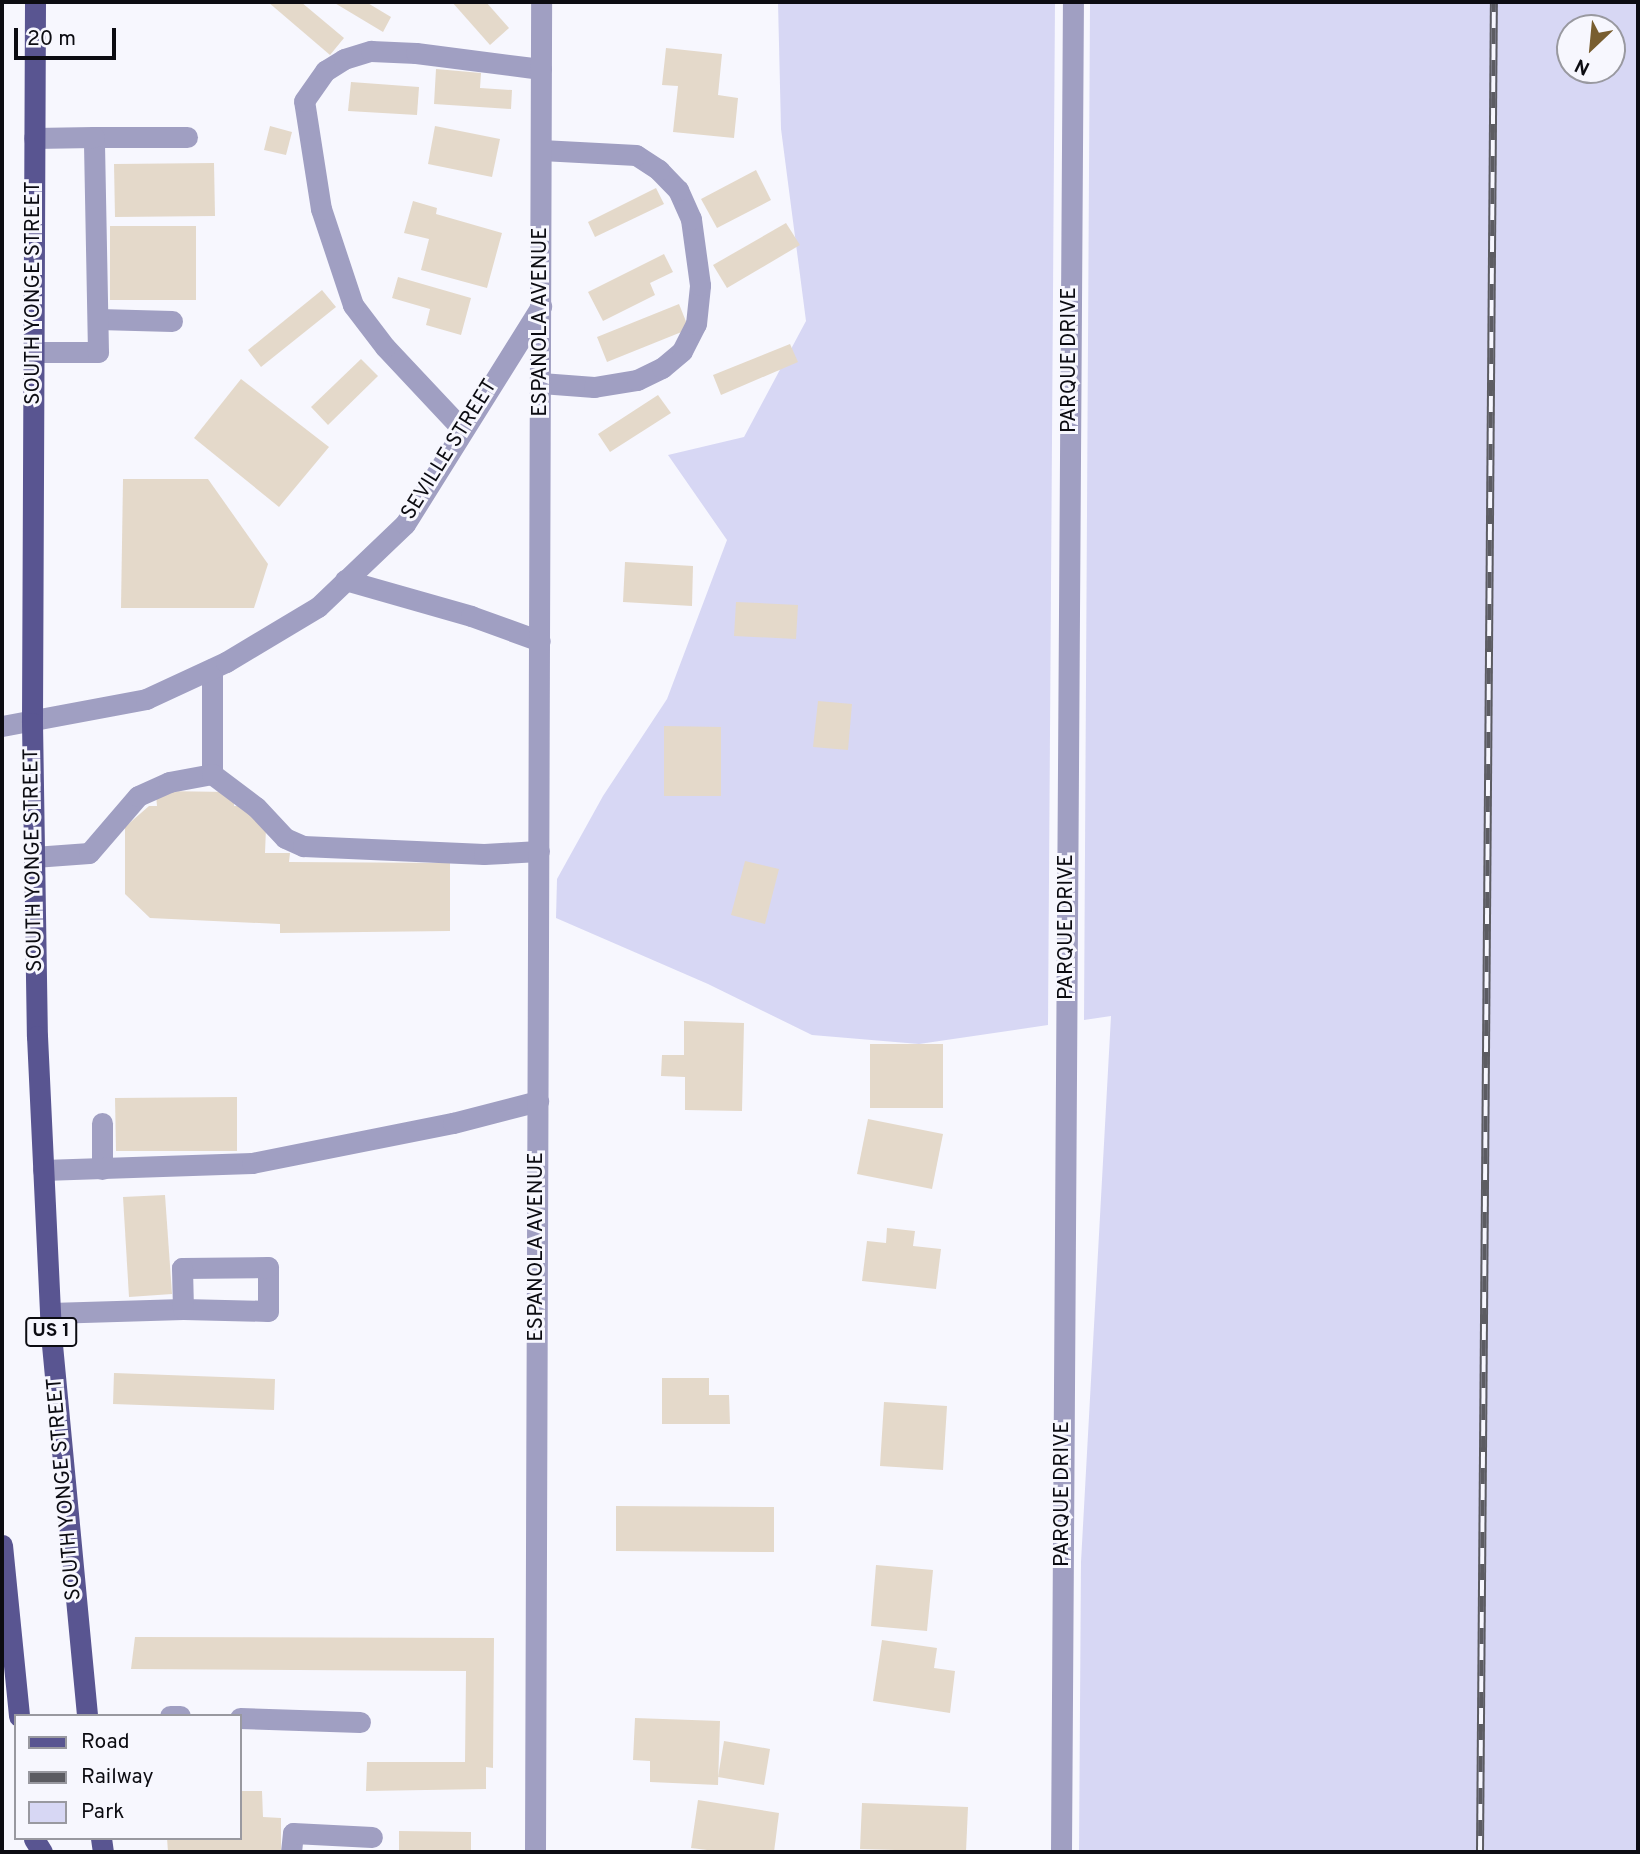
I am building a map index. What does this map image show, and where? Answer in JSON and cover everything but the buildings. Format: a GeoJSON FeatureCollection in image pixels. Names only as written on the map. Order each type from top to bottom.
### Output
{"type":"FeatureCollection","features":[{"type":"Feature","properties":{"kind":"main road","name":"SOUTH YONGE STREET"},"geometry":{"type":"LineString","coordinates":[[35,2],[32,723],[37,1036],[50,1313],[87,1714]]}},
{"type":"Feature","properties":{"kind":"main road"},"geometry":{"type":"LineString","coordinates":[[2,1545],[19,1714]]}},
{"type":"Feature","properties":{"kind":"street","name":"ESPANOLA AVENUE"},"geometry":{"type":"LineString","coordinates":[[535,1852],[541,2]]}},
{"type":"Feature","properties":{"kind":"street","name":"PARQUE DRIVE"},"geometry":{"type":"LineString","coordinates":[[1061,1852],[1073,2]]}},
{"type":"Feature","properties":{"kind":"street"},"geometry":{"type":"LineString","coordinates":[[463,430],[385,347],[353,305],[321,209],[304,101],[325,71],[344,58],[371,51],[416,53],[541,69]]}},
{"type":"Feature","properties":{"kind":"street"},"geometry":{"type":"LineString","coordinates":[[33,352],[98,352],[94,136]]}},
{"type":"Feature","properties":{"kind":"street"},"geometry":{"type":"LineString","coordinates":[[34,138],[187,137]]}},
{"type":"Feature","properties":{"kind":"street"},"geometry":{"type":"LineString","coordinates":[[541,150],[636,155],[659,170],[678,190],[691,219],[700,285],[696,324],[682,351],[662,368],[637,380],[594,387],[541,383]]}},
{"type":"Feature","properties":{"kind":"street","name":"SEVILLE STREET"},"geometry":{"type":"LineString","coordinates":[[2,726],[32,723],[146,699],[212,669],[318,607],[405,524],[541,306]]}},
{"type":"Feature","properties":{"kind":"street"},"geometry":{"type":"LineString","coordinates":[[98,319],[172,321]]}},
{"type":"Feature","properties":{"kind":"street"},"geometry":{"type":"LineString","coordinates":[[345,580],[471,616],[540,641]]}},
{"type":"Feature","properties":{"kind":"street"},"geometry":{"type":"LineString","coordinates":[[212,669],[212,774]]}},
{"type":"Feature","properties":{"kind":"street"},"geometry":{"type":"LineString","coordinates":[[34,857],[89,853],[138,796],[169,782],[212,774],[256,807],[285,838],[303,846],[484,854],[539,851]]}},
{"type":"Feature","properties":{"kind":"street"},"geometry":{"type":"LineString","coordinates":[[43,1170],[261,1161],[453,1123],[538,1101]]}},
{"type":"Feature","properties":{"kind":"street"},"geometry":{"type":"LineString","coordinates":[[102,1123],[102,1169]]}},
{"type":"Feature","properties":{"kind":"street"},"geometry":{"type":"LineString","coordinates":[[50,1313],[183,1309]]}},
{"type":"Feature","properties":{"kind":"street"},"geometry":{"type":"LineString","coordinates":[[242,1718],[360,1723]]}},
{"type":"Feature","properties":{"kind":"street"},"geometry":{"type":"LineString","coordinates":[[291,1852],[293,1833],[372,1837]]}},
{"type":"Feature","properties":{"kind":"green space"},"geometry":{"type":"Polygon","coordinates":[[[778,2],[1055,2],[1048,1025],[919,1044],[812,1035],[708,984],[556,918],[557,879],[603,796],[667,699],[727,540],[668,455],[744,437],[806,321],[781,129],[778,2]]]}},
{"type":"Feature","properties":{"kind":"green space"},"geometry":{"type":"Polygon","coordinates":[[[1090,2],[1638,2],[1638,1852],[1079,1852],[1081,1562],[1111,1016],[1084,1020],[1090,2]]]}},
{"type":"Feature","properties":{"kind":"railway"},"geometry":{"type":"LineString","coordinates":[[1480,1852],[1494,2]]}}]}
